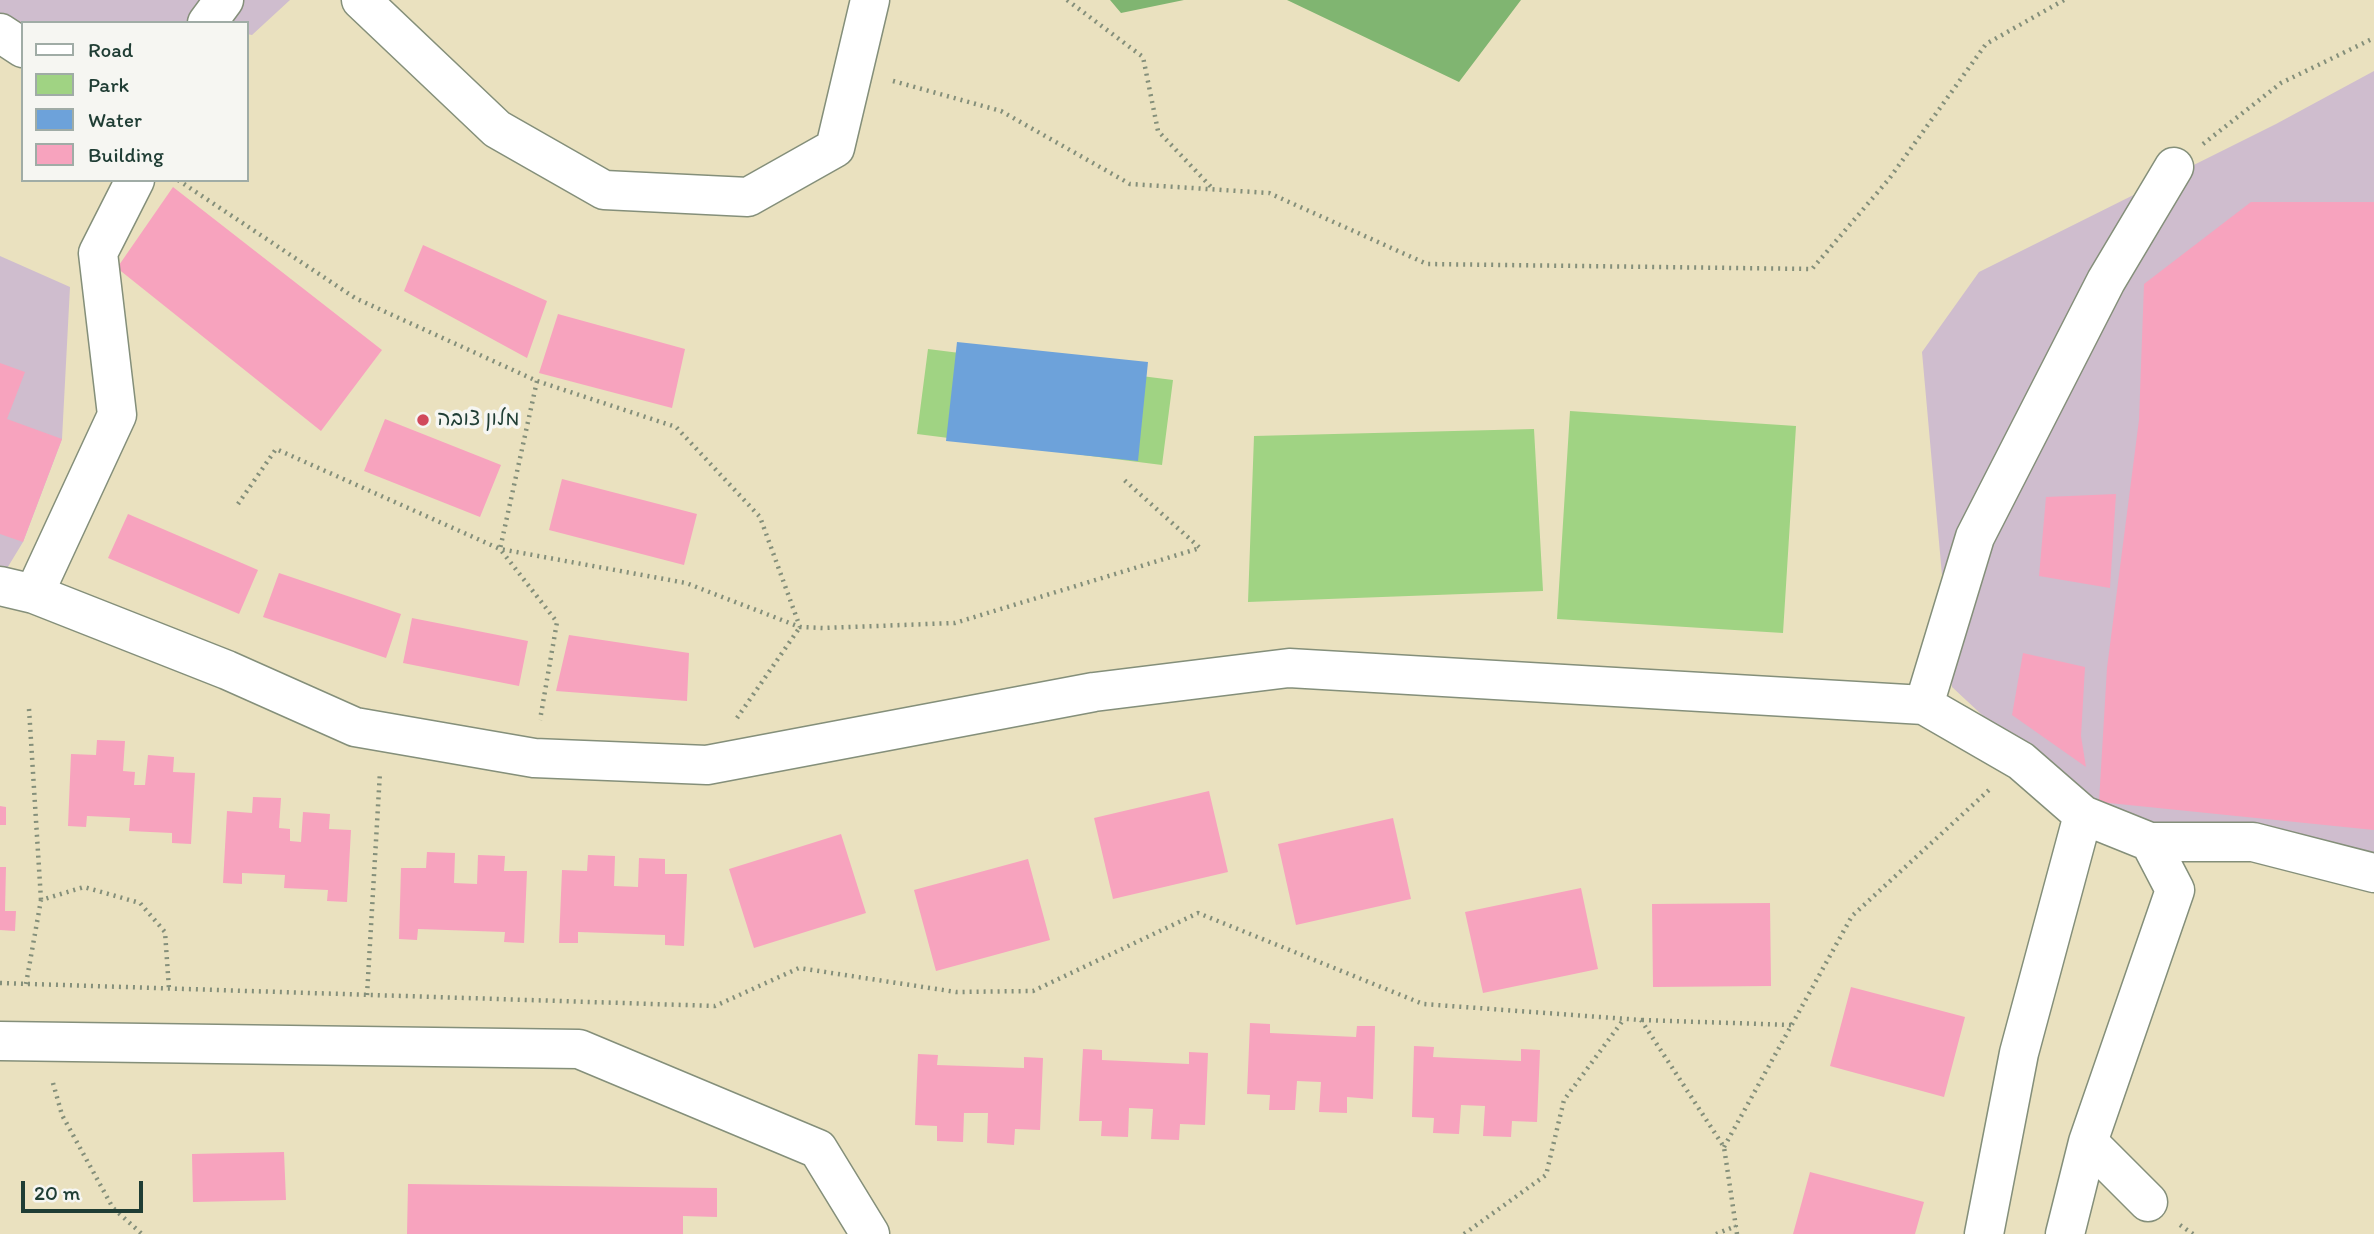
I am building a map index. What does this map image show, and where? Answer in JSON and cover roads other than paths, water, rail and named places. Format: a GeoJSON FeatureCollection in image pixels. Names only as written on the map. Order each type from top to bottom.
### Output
{"type":"FeatureCollection","features":[{"type":"Feature","properties":{"kind":"street"},"geometry":{"type":"LineString","coordinates":[[208,21],[224,0]]}},
{"type":"Feature","properties":{"kind":"street"},"geometry":{"type":"LineString","coordinates":[[361,0],[497,129],[604,190],[748,197],[835,148],[870,0]]}},
{"type":"Feature","properties":{"kind":"street"},"geometry":{"type":"LineString","coordinates":[[0,33],[21,47]]}},
{"type":"Feature","properties":{"kind":"street"},"geometry":{"type":"LineString","coordinates":[[1924,705],[1975,537],[2106,281],[2174,167]]}},
{"type":"Feature","properties":{"kind":"street"},"geometry":{"type":"LineString","coordinates":[[134,182],[98,253],[117,415],[17,590],[227,670],[355,727],[534,758],[707,765],[1094,692],[1289,668],[1924,705],[2021,761],[2082,815],[2150,842],[2253,842],[2374,873]]}},
{"type":"Feature","properties":{"kind":"street"},"geometry":{"type":"LineString","coordinates":[[1984,1234],[2019,1053],[2082,815]]}},
{"type":"Feature","properties":{"kind":"street"},"geometry":{"type":"LineString","coordinates":[[2065,1234],[2088,1142],[2175,890],[2150,842]]}},
{"type":"Feature","properties":{"kind":"street"},"geometry":{"type":"LineString","coordinates":[[0,1041],[579,1049],[818,1149],[870,1234]]}},
{"type":"Feature","properties":{"kind":"street"},"geometry":{"type":"LineString","coordinates":[[2088,1142],[2148,1202]]}},
{"type":"Feature","properties":{"kind":"water"},"geometry":{"type":"Polygon","coordinates":[[[957,342],[1148,362],[1138,461],[946,441],[957,342]]]}},
{"type":"Feature","properties":{"kind":"place","name":"מלון צובה"},"geometry":{"type":"Point","coordinates":[423,420]}}]}
